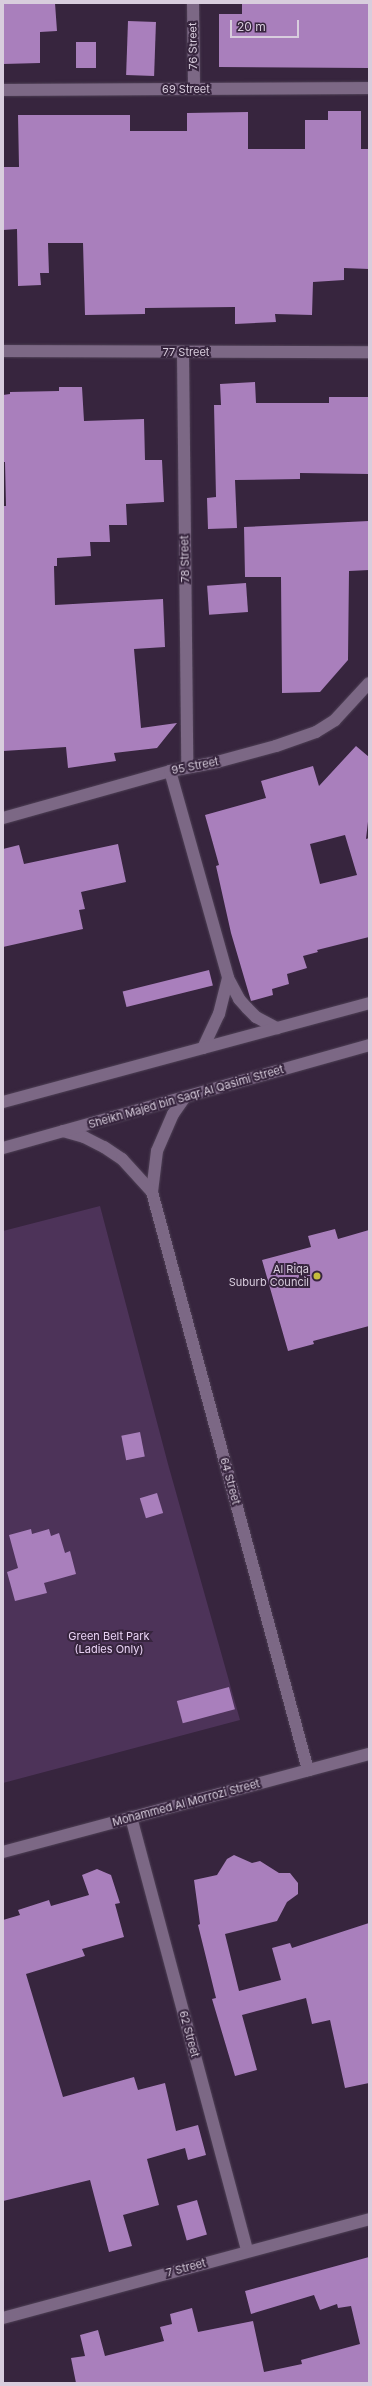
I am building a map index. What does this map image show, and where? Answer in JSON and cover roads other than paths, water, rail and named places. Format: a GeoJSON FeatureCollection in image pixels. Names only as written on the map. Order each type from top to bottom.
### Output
{"type":"FeatureCollection","features":[{"type":"Feature","properties":{"kind":"street","name":"76 Street"},"geometry":{"type":"LineString","coordinates":[[192,3],[194,89]]}},
{"type":"Feature","properties":{"kind":"street","name":"69 Street"},"geometry":{"type":"LineString","coordinates":[[3,90],[369,88]]}},
{"type":"Feature","properties":{"kind":"street","name":"77 Street"},"geometry":{"type":"LineString","coordinates":[[3,351],[369,352]]}},
{"type":"Feature","properties":{"kind":"street","name":"78 Street"},"geometry":{"type":"LineString","coordinates":[[183,352],[187,767]]}},
{"type":"Feature","properties":{"kind":"street","name":"95 Street"},"geometry":{"type":"LineString","coordinates":[[3,818],[170,770],[247,755],[316,732],[344,712],[369,683]]}},
{"type":"Feature","properties":{"kind":"street"},"geometry":{"type":"LineString","coordinates":[[170,770],[228,978],[239,999],[247,1008],[261,1020],[277,1028]]}},
{"type":"Feature","properties":{"kind":"street"},"geometry":{"type":"LineString","coordinates":[[203,1048],[219,1014],[228,978]]}},
{"type":"Feature","properties":{"kind":"street"},"geometry":{"type":"LineString","coordinates":[[3,1102],[369,1003]]}},
{"type":"Feature","properties":{"kind":"street","name":"Sheikh Majed bin Saqr Al Qasimi Street"},"geometry":{"type":"LineString","coordinates":[[3,1148],[369,1045]]}},
{"type":"Feature","properties":{"kind":"street","name":"64 Street"},"geometry":{"type":"LineString","coordinates":[[185,1097],[173,1114],[157,1151],[152,1192],[308,1770]]}},
{"type":"Feature","properties":{"kind":"street","name":"64 Street"},"geometry":{"type":"LineString","coordinates":[[63,1131],[84,1137],[104,1147],[127,1164],[152,1192]]}},
{"type":"Feature","properties":{"kind":"street","name":"Mohammed Al Morrozi Street"},"geometry":{"type":"LineString","coordinates":[[3,1852],[369,1754]]}},
{"type":"Feature","properties":{"kind":"street","name":"62 Street"},"geometry":{"type":"LineString","coordinates":[[131,1817],[247,2251]]}},
{"type":"Feature","properties":{"kind":"street","name":"7 Street"},"geometry":{"type":"LineString","coordinates":[[3,2318],[369,2219]]}},
{"type":"Feature","properties":{"kind":"place","name":"Al Riqa Suburb Council"},"geometry":{"type":"Point","coordinates":[317,1276]}},
{"type":"Feature","properties":{"kind":"park label","name":"Green Belt Park (Ladies Only)"},"geometry":{"type":"Point","coordinates":[109,1643]}}]}
